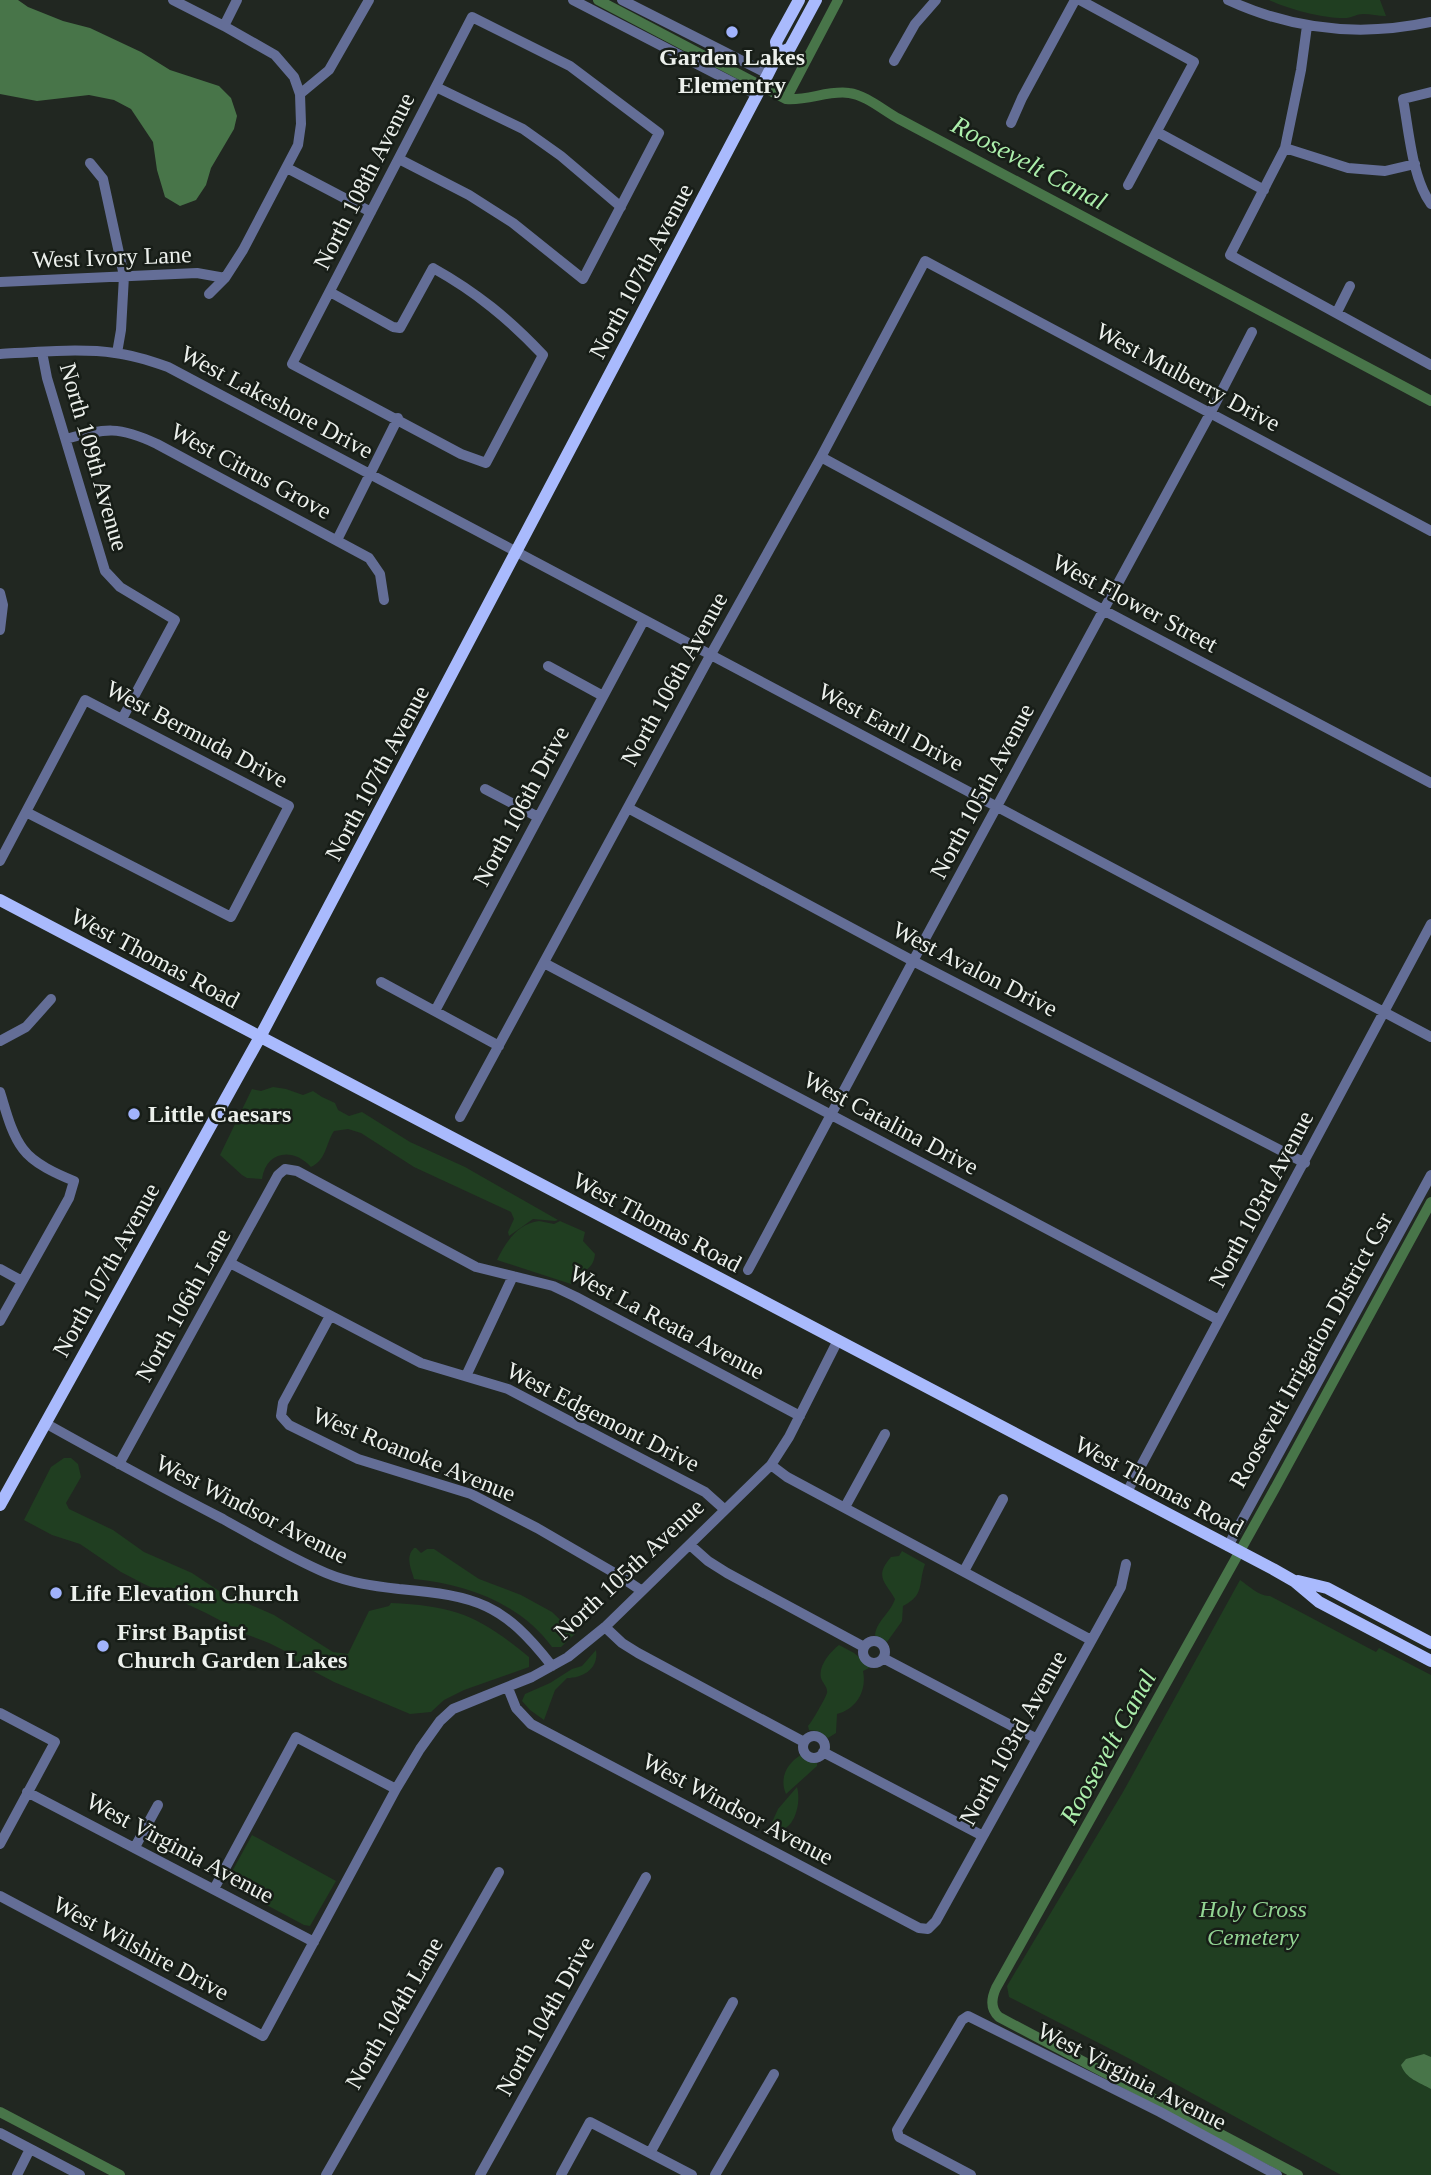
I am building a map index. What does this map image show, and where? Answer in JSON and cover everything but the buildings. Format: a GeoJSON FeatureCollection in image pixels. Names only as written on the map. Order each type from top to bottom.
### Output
{"type":"FeatureCollection","features":[{"type":"Feature","properties":{"kind":"main road","name":"North 107th Avenue"},"geometry":{"type":"LineString","coordinates":[[778,54],[776,42],[799,0]]}},
{"type":"Feature","properties":{"kind":"main road","name":"North 107th Avenue"},"geometry":{"type":"LineString","coordinates":[[0,1505],[260,1037],[778,54],[790,48],[816,0]]}},
{"type":"Feature","properties":{"kind":"main road","name":"West Thomas Road"},"geometry":{"type":"LineString","coordinates":[[0,900],[1127,1492],[1294,1581],[1319,1602],[1431,1661]]}},
{"type":"Feature","properties":{"kind":"main road","name":"West Thomas Road"},"geometry":{"type":"LineString","coordinates":[[1294,1581],[1327,1588],[1431,1643]]}},
{"type":"Feature","properties":{"kind":"street"},"geometry":{"type":"LineString","coordinates":[[173,0],[275,55],[294,77],[300,94],[301,124],[298,145],[225,278],[209,294]]}},
{"type":"Feature","properties":{"kind":"street"},"geometry":{"type":"LineString","coordinates":[[224,26],[237,0]]}},
{"type":"Feature","properties":{"kind":"street"},"geometry":{"type":"LineString","coordinates":[[300,94],[329,70],[369,0]]}},
{"type":"Feature","properties":{"kind":"street"},"geometry":{"type":"LineString","coordinates":[[573,0],[757,95]]}},
{"type":"Feature","properties":{"kind":"street"},"geometry":{"type":"LineString","coordinates":[[622,0],[767,75]]}},
{"type":"Feature","properties":{"kind":"street"},"geometry":{"type":"LineString","coordinates":[[894,61],[915,24],[936,0]]}},
{"type":"Feature","properties":{"kind":"street"},"geometry":{"type":"LineString","coordinates":[[1011,123],[1075,0]]}},
{"type":"Feature","properties":{"kind":"street"},"geometry":{"type":"LineString","coordinates":[[1080,0],[1195,62],[1128,185]]}},
{"type":"Feature","properties":{"kind":"street"},"geometry":{"type":"LineString","coordinates":[[1228,0],[1265,15],[1307,26],[1342,30],[1376,30],[1431,22]]}},
{"type":"Feature","properties":{"kind":"street","name":"North 108th Avenue"},"geometry":{"type":"LineString","coordinates":[[398,418],[292,364],[472,17],[570,66],[659,133],[621,207]]}},
{"type":"Feature","properties":{"kind":"street"},"geometry":{"type":"LineString","coordinates":[[1307,26],[1285,148],[1230,255],[1431,365]]}},
{"type":"Feature","properties":{"kind":"street"},"geometry":{"type":"LineString","coordinates":[[399,159],[469,195],[502,216],[583,279],[621,207],[561,156],[523,129],[436,87]]}},
{"type":"Feature","properties":{"kind":"street"},"geometry":{"type":"LineString","coordinates":[[1431,92],[1403,99],[1415,164],[1426,198],[1431,204]]}},
{"type":"Feature","properties":{"kind":"street"},"geometry":{"type":"LineString","coordinates":[[1157,132],[1264,190]]}},
{"type":"Feature","properties":{"kind":"street"},"geometry":{"type":"LineString","coordinates":[[1285,148],[1348,168],[1385,171],[1415,164]]}},
{"type":"Feature","properties":{"kind":"street","name":"North 109th Avenue"},"geometry":{"type":"LineString","coordinates":[[90,163],[103,179],[124,276],[117,353]]}},
{"type":"Feature","properties":{"kind":"street"},"geometry":{"type":"LineString","coordinates":[[287,168],[371,212]]}},
{"type":"Feature","properties":{"kind":"street","name":"West Mulberry Drive"},"geometry":{"type":"LineString","coordinates":[[925,261],[1431,531]]}},
{"type":"Feature","properties":{"kind":"street","name":"North 106th Avenue"},"geometry":{"type":"LineString","coordinates":[[460,1117],[821,457],[925,261]]}},
{"type":"Feature","properties":{"kind":"street"},"geometry":{"type":"LineString","coordinates":[[330,292],[393,327],[400,328],[433,268],[464,285],[513,323],[543,355],[485,463],[461,454],[398,418],[337,540]]}},
{"type":"Feature","properties":{"kind":"street","name":"West Ivory Lane"},"geometry":{"type":"LineString","coordinates":[[0,282],[197,273],[225,278]]}},
{"type":"Feature","properties":{"kind":"street"},"geometry":{"type":"LineString","coordinates":[[1337,312],[1350,286]]}},
{"type":"Feature","properties":{"kind":"street","name":"North 105th Avenue"},"geometry":{"type":"LineString","coordinates":[[748,1270],[1252,332]]}},
{"type":"Feature","properties":{"kind":"street","name":"West Lakeshore Drive"},"geometry":{"type":"LineString","coordinates":[[0,354],[96,351],[117,353],[168,367],[517,553]]}},
{"type":"Feature","properties":{"kind":"street","name":"North 109th Avenue"},"geometry":{"type":"LineString","coordinates":[[42,352],[47,378],[105,571],[120,587],[175,620],[122,719]]}},
{"type":"Feature","properties":{"kind":"street","name":"West Citrus Grove"},"geometry":{"type":"LineString","coordinates":[[66,439],[97,430],[118,429],[138,435],[369,558],[380,574],[384,600]]}},
{"type":"Feature","properties":{"kind":"street","name":"West Flower Street"},"geometry":{"type":"LineString","coordinates":[[821,457],[1431,783]]}},
{"type":"Feature","properties":{"kind":"street","name":"West Earll Drive"},"geometry":{"type":"LineString","coordinates":[[517,553],[1431,1037]]}},
{"type":"Feature","properties":{"kind":"street"},"geometry":{"type":"LineString","coordinates":[[0,593],[3,605],[0,630]]}},
{"type":"Feature","properties":{"kind":"street","name":"North 106th Drive"},"geometry":{"type":"LineString","coordinates":[[435,1011],[644,620]]}},
{"type":"Feature","properties":{"kind":"street"},"geometry":{"type":"LineString","coordinates":[[548,666],[603,696]]}},
{"type":"Feature","properties":{"kind":"street","name":"West Bermuda Drive"},"geometry":{"type":"LineString","coordinates":[[85,700],[122,719],[289,806],[231,917],[26,812],[85,700]]}},
{"type":"Feature","properties":{"kind":"street"},"geometry":{"type":"LineString","coordinates":[[485,789],[538,817]]}},
{"type":"Feature","properties":{"kind":"street","name":"West Avalon Drive"},"geometry":{"type":"LineString","coordinates":[[628,808],[913,961],[1305,1163]]}},
{"type":"Feature","properties":{"kind":"street"},"geometry":{"type":"LineString","coordinates":[[0,861],[26,812]]}},
{"type":"Feature","properties":{"kind":"street","name":"North 103rd Avenue"},"geometry":{"type":"LineString","coordinates":[[1127,1492],[1431,924]]}},
{"type":"Feature","properties":{"kind":"street","name":"West Catalina Drive"},"geometry":{"type":"LineString","coordinates":[[544,962],[1219,1320]]}},
{"type":"Feature","properties":{"kind":"street"},"geometry":{"type":"LineString","coordinates":[[381,982],[499,1046]]}},
{"type":"Feature","properties":{"kind":"street"},"geometry":{"type":"LineString","coordinates":[[0,1041],[26,1027],[51,999]]}},
{"type":"Feature","properties":{"kind":"street"},"geometry":{"type":"LineString","coordinates":[[0,1092],[23,1151],[57,1174],[74,1181],[69,1198],[0,1321]]}},
{"type":"Feature","properties":{"kind":"street","name":"North 106th Lane"},"geometry":{"type":"LineString","coordinates":[[119,1464],[278,1175],[285,1169]]}},
{"type":"Feature","properties":{"kind":"street","name":"West La Reata Avenue"},"geometry":{"type":"LineString","coordinates":[[285,1169],[296,1171],[477,1267],[553,1286],[576,1297],[800,1416]]}},
{"type":"Feature","properties":{"kind":"street","name":"Roosevelt Irrigation District Csr"},"geometry":{"type":"LineString","coordinates":[[1228,1546],[1431,1175]]}},
{"type":"Feature","properties":{"kind":"street","name":"West Edgemont Drive"},"geometry":{"type":"LineString","coordinates":[[230,1263],[421,1363],[508,1389],[527,1398],[705,1492],[724,1509]]}},
{"type":"Feature","properties":{"kind":"street"},"geometry":{"type":"LineString","coordinates":[[0,1269],[22,1281]]}},
{"type":"Feature","properties":{"kind":"street"},"geometry":{"type":"LineString","coordinates":[[466,1376],[513,1276]]}},
{"type":"Feature","properties":{"kind":"street","name":"West Roanoke Avenue"},"geometry":{"type":"LineString","coordinates":[[330,1316],[283,1403],[281,1416],[289,1425],[358,1459],[471,1494],[537,1528],[642,1591]]}},
{"type":"Feature","properties":{"kind":"street","name":"North 105th Avenue"},"geometry":{"type":"LineString","coordinates":[[263,2036],[396,1789],[439,1721],[453,1709],[508,1688],[552,1667],[605,1627],[771,1465],[800,1416],[838,1340]]}},
{"type":"Feature","properties":{"kind":"street","name":"West Windsor Avenue"},"geometry":{"type":"LineString","coordinates":[[45,1423],[240,1529],[342,1580],[379,1587],[443,1593],[482,1604],[498,1612],[529,1637],[552,1667]]}},
{"type":"Feature","properties":{"kind":"street"},"geometry":{"type":"LineString","coordinates":[[845,1507],[884,1434]]}},
{"type":"Feature","properties":{"kind":"street"},"geometry":{"type":"LineString","coordinates":[[771,1465],[787,1477],[1091,1640]]}},
{"type":"Feature","properties":{"kind":"street"},"geometry":{"type":"LineString","coordinates":[[964,1571],[1003,1499]]}},
{"type":"Feature","properties":{"kind":"street"},"geometry":{"type":"LineString","coordinates":[[690,1545],[727,1573],[864,1647],[864,1657],[869,1662],[876,1663],[883,1658],[1037,1739]]}},
{"type":"Feature","properties":{"kind":"street","name":"North 103rd Avenue"},"geometry":{"type":"LineString","coordinates":[[928,1929],[936,1922],[1121,1587],[1126,1564]]}},
{"type":"Feature","properties":{"kind":"street"},"geometry":{"type":"LineString","coordinates":[[605,1627],[638,1653],[804,1742]]}},
{"type":"Feature","properties":{"kind":"street","name":"West Windsor Avenue"},"geometry":{"type":"LineString","coordinates":[[508,1688],[516,1708],[531,1724],[919,1928],[928,1929]]}},
{"type":"Feature","properties":{"kind":"street"},"geometry":{"type":"LineString","coordinates":[[0,1713],[55,1742],[0,1844]]}},
{"type":"Feature","properties":{"kind":"street"},"geometry":{"type":"LineString","coordinates":[[812,1736],[819,1737],[824,1742],[823,1752],[814,1757],[807,1755],[803,1749],[804,1742],[812,1736]]}},
{"type":"Feature","properties":{"kind":"street"},"geometry":{"type":"LineString","coordinates":[[214,1889],[296,1737],[396,1789]]}},
{"type":"Feature","properties":{"kind":"street"},"geometry":{"type":"LineString","coordinates":[[823,1752],[983,1836]]}},
{"type":"Feature","properties":{"kind":"street","name":"West Virginia Avenue"},"geometry":{"type":"LineString","coordinates":[[27,1792],[314,1942]]}},
{"type":"Feature","properties":{"kind":"street"},"geometry":{"type":"LineString","coordinates":[[135,1847],[158,1805]]}},
{"type":"Feature","properties":{"kind":"street","name":"North 104th Lane"},"geometry":{"type":"LineString","coordinates":[[326,2175],[499,1872]]}},
{"type":"Feature","properties":{"kind":"street","name":"North 104th Drive"},"geometry":{"type":"LineString","coordinates":[[480,2175],[646,1877]]}},
{"type":"Feature","properties":{"kind":"street","name":"West Wilshire Drive"},"geometry":{"type":"LineString","coordinates":[[0,1896],[263,2036]]}},
{"type":"Feature","properties":{"kind":"street"},"geometry":{"type":"LineString","coordinates":[[650,2153],[733,2002]]}},
{"type":"Feature","properties":{"kind":"street","name":"West Virginia Avenue"},"geometry":{"type":"LineString","coordinates":[[971,2175],[900,2137],[897,2130],[962,2020],[968,2016],[1160,2112],[1276,2175]]}},
{"type":"Feature","properties":{"kind":"street"},"geometry":{"type":"LineString","coordinates":[[715,2175],[774,2074]]}},
{"type":"Feature","properties":{"kind":"street"},"geometry":{"type":"LineString","coordinates":[[561,2175],[590,2122],[692,2175]]}},
{"type":"Feature","properties":{"kind":"street"},"geometry":{"type":"LineString","coordinates":[[0,2133],[80,2175]]}},
{"type":"Feature","properties":{"kind":"street"},"geometry":{"type":"LineString","coordinates":[[17,2175],[30,2149]]}},
{"type":"Feature","properties":{"kind":"green space"},"geometry":{"type":"Polygon","coordinates":[[[1269,0],[1380,0],[1386,16],[1359,14],[1347,18],[1328,17],[1296,10],[1269,0]]]}},
{"type":"Feature","properties":{"kind":"green space"},"geometry":{"type":"Polygon","coordinates":[[[273,1087],[303,1095],[313,1091],[335,1103],[338,1110],[349,1116],[362,1112],[410,1142],[465,1167],[558,1220],[533,1219],[509,1236],[514,1219],[511,1212],[414,1167],[361,1133],[348,1129],[334,1131],[323,1156],[311,1167],[296,1156],[281,1155],[269,1162],[262,1179],[247,1178],[220,1155],[252,1089],[261,1091],[273,1087]]]}},
{"type":"Feature","properties":{"kind":"green space"},"geometry":{"type":"Polygon","coordinates":[[[539,1221],[554,1224],[560,1221],[585,1232],[583,1241],[595,1254],[591,1265],[582,1273],[575,1270],[571,1284],[497,1260],[518,1230],[539,1221]]]}},
{"type":"Feature","properties":{"kind":"green space"},"geometry":{"type":"Polygon","coordinates":[[[64,1458],[71,1458],[78,1464],[81,1477],[66,1503],[69,1509],[113,1530],[144,1552],[192,1573],[219,1591],[274,1615],[333,1652],[348,1654],[369,1611],[389,1606],[391,1603],[414,1604],[450,1611],[481,1623],[529,1657],[529,1667],[464,1690],[444,1700],[431,1712],[410,1714],[334,1682],[298,1663],[285,1651],[121,1572],[80,1544],[52,1535],[24,1520],[51,1467],[64,1458]]]}},
{"type":"Feature","properties":{"kind":"green space"},"geometry":{"type":"Polygon","coordinates":[[[414,1548],[421,1553],[434,1549],[479,1579],[521,1595],[552,1612],[575,1634],[561,1647],[552,1647],[524,1619],[491,1598],[453,1586],[414,1579],[409,1559],[414,1548]]]}},
{"type":"Feature","properties":{"kind":"green space"},"geometry":{"type":"Polygon","coordinates":[[[902,1551],[925,1564],[918,1593],[903,1606],[902,1621],[887,1642],[875,1636],[878,1626],[895,1599],[882,1574],[891,1557],[899,1556],[902,1551]]]}},
{"type":"Feature","properties":{"kind":"green space","name":"Holy Cross Cemetery"},"geometry":{"type":"Polygon","coordinates":[[[1240,1580],[1258,1593],[1270,1596],[1376,1652],[1379,1648],[1431,1675],[1431,2175],[1341,2175],[1130,2059],[1009,1997],[1007,1986],[1123,1792],[1240,1580]]]}},
{"type":"Feature","properties":{"kind":"green space"},"geometry":{"type":"Polygon","coordinates":[[[839,1645],[871,1667],[863,1671],[859,1698],[850,1708],[837,1714],[836,1733],[828,1738],[817,1731],[809,1730],[808,1726],[827,1693],[821,1678],[823,1664],[839,1645]]]}},
{"type":"Feature","properties":{"kind":"green space"},"geometry":{"type":"Polygon","coordinates":[[[596,1650],[595,1662],[589,1671],[567,1678],[555,1690],[544,1720],[522,1701],[525,1694],[582,1666],[596,1650]]]}},
{"type":"Feature","properties":{"kind":"green space"},"geometry":{"type":"Polygon","coordinates":[[[801,1755],[817,1763],[817,1766],[786,1794],[784,1777],[792,1762],[801,1755]]]}},
{"type":"Feature","properties":{"kind":"green space"},"geometry":{"type":"Polygon","coordinates":[[[797,1787],[797,1811],[790,1824],[777,1831],[769,1829],[778,1809],[797,1787]]]}},
{"type":"Feature","properties":{"kind":"green space"},"geometry":{"type":"Polygon","coordinates":[[[252,1835],[336,1881],[310,1926],[229,1885],[229,1877],[252,1835]]]}},
{"type":"Feature","properties":{"kind":"shaded area"},"geometry":{"type":"Polygon","coordinates":[[[0,0],[18,0],[28,7],[63,21],[90,28],[141,52],[170,70],[219,86],[231,98],[237,116],[234,129],[196,200],[180,206],[165,197],[153,142],[131,109],[114,100],[89,95],[37,101],[0,94],[0,0]]]}},
{"type":"Feature","properties":{"kind":"shaded area"},"geometry":{"type":"Polygon","coordinates":[[[1424,2054],[1431,2057],[1431,2089],[1410,2077],[1401,2065],[1406,2059],[1424,2054]]]}},
{"type":"Feature","properties":{"kind":"waterway","name":"Roosevelt Canal"},"geometry":{"type":"LineString","coordinates":[[598,0],[786,99],[841,92],[862,97],[1431,401]]}},
{"type":"Feature","properties":{"kind":"waterway"},"geometry":{"type":"LineString","coordinates":[[786,99],[838,0]]}},
{"type":"Feature","properties":{"kind":"waterway","name":"Roosevelt Canal"},"geometry":{"type":"LineString","coordinates":[[1298,2175],[999,2017],[994,2011],[992,2000],[996,1988],[1431,1202]]}},
{"type":"Feature","properties":{"kind":"waterway"},"geometry":{"type":"LineString","coordinates":[[0,2112],[120,2175]]}},
{"type":"Feature","properties":{"kind":"place","name":"Garden Lakes Elementry"},"geometry":{"type":"Point","coordinates":[732,32]}},
{"type":"Feature","properties":{"kind":"place","name":"Little Caesars"},"geometry":{"type":"Point","coordinates":[134,1114]}},
{"type":"Feature","properties":{"kind":"place","name":"Life Elevation Church"},"geometry":{"type":"Point","coordinates":[56,1593]}},
{"type":"Feature","properties":{"kind":"place","name":"First Baptist Church Garden Lakes"},"geometry":{"type":"Point","coordinates":[103,1646]}}]}
